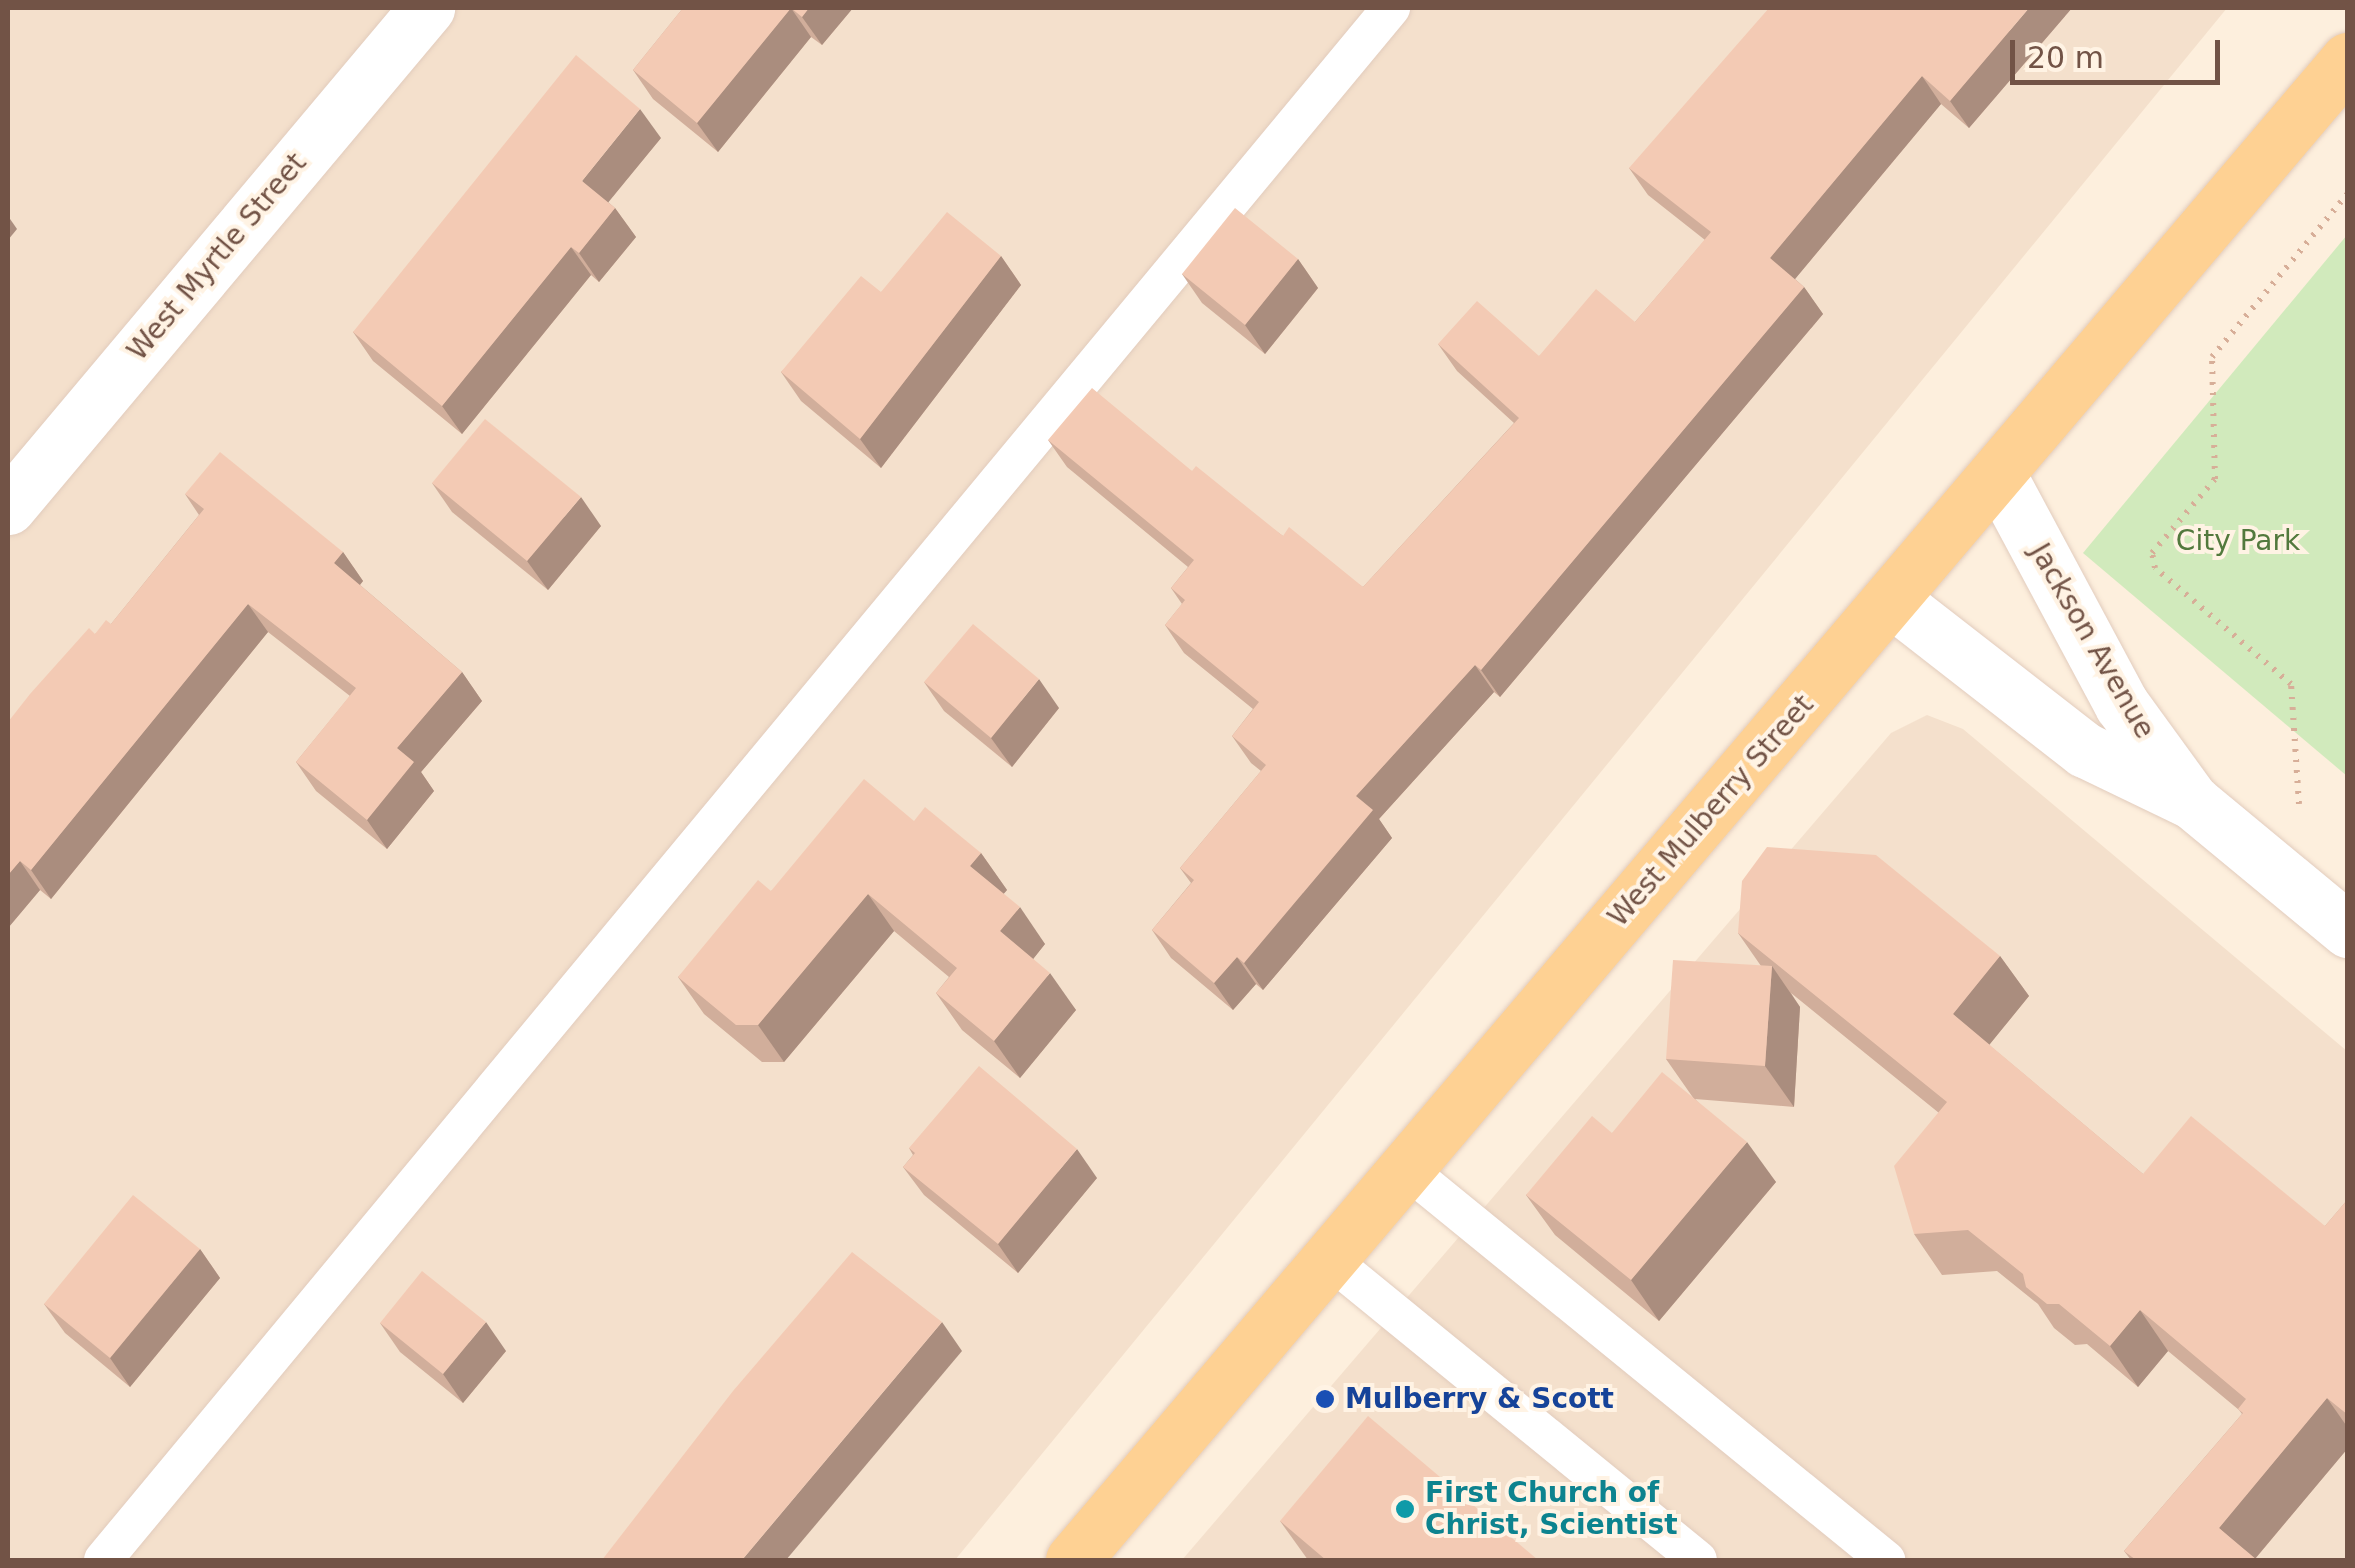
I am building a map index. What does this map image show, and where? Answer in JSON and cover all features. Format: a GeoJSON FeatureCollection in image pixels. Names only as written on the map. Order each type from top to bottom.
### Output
{"type":"FeatureCollection","features":[{"type":"Feature","properties":{"kind":"main road","name":"West Mulberry Street"},"geometry":{"type":"LineString","coordinates":[[1073,1560],[2348,60]]}},
{"type":"Feature","properties":{"kind":"street","name":"West Myrtle Street"},"geometry":{"type":"LineString","coordinates":[[8,507],[427,8]]}},
{"type":"Feature","properties":{"kind":"street","name":"Jackson Avenue"},"geometry":{"type":"LineString","coordinates":[[1998,474],[2122,705],[2193,802]]}},
{"type":"Feature","properties":{"kind":"street","name":"Jackson Avenue"},"geometry":{"type":"LineString","coordinates":[[1892,600],[2085,750],[2193,802],[2348,930]]}},
{"type":"Feature","properties":{"kind":"lane"},"geometry":{"type":"LineString","coordinates":[[102,1560],[1392,8]]}},
{"type":"Feature","properties":{"kind":"lane"},"geometry":{"type":"LineString","coordinates":[[1405,1168],[1886,1560]]}},
{"type":"Feature","properties":{"kind":"lane"},"geometry":{"type":"LineString","coordinates":[[1328,1259],[1698,1560]]}},
{"type":"Feature","properties":{"kind":"path"},"geometry":{"type":"LineString","coordinates":[[2305,895],[2291,684],[2155,568],[2152,553],[2215,479],[2212,357],[2348,193]]}},
{"type":"Feature","properties":{"kind":"shaded area"},"geometry":{"type":"Polygon","coordinates":[[[8,8],[2227,8],[955,1560],[8,1560],[8,8]]]}},
{"type":"Feature","properties":{"kind":"shaded area"},"geometry":{"type":"Polygon","coordinates":[[[1927,715],[1963,729],[2347,1051],[2347,1560],[1182,1560],[1891,733],[1927,715]]]}},
{"type":"Feature","properties":{"kind":"green space","name":"City Park"},"geometry":{"type":"Polygon","coordinates":[[[2347,235],[2347,776],[2083,553],[2347,235]]]}},
{"type":"Feature","properties":{"kind":"building"},"geometry":{"type":"Polygon","coordinates":[[[683,8],[791,8],[697,123],[633,70],[683,8]]]}},
{"type":"Feature","properties":{"kind":"building"},"geometry":{"type":"Polygon","coordinates":[[[791,8],[809,8],[802,17],[791,8]]]}},
{"type":"Feature","properties":{"kind":"building"},"geometry":{"type":"Polygon","coordinates":[[[1769,8],[2029,8],[1950,101],[1922,76],[1770,258],[1804,287],[1481,670],[1475,665],[1356,796],[1373,810],[1244,963],[1237,957],[1214,983],[1152,930],[1194,880],[1180,868],[1266,765],[1232,736],[1259,702],[1165,625],[1185,600],[1171,588],[1194,560],[1048,440],[1092,388],[1192,471],[1196,466],[1283,536],[1289,527],[1363,587],[1519,418],[1438,344],[1477,301],[1539,356],[1596,289],[1635,322],[1711,232],[1629,168],[1769,8]]]}},
{"type":"Feature","properties":{"kind":"building"},"geometry":{"type":"Polygon","coordinates":[[[576,55],[640,109],[582,181],[615,208],[579,253],[571,247],[442,406],[353,332],[576,55]]]}},
{"type":"Feature","properties":{"kind":"building"},"geometry":{"type":"Polygon","coordinates":[[[1235,208],[1298,259],[1245,325],[1182,274],[1235,208]]]}},
{"type":"Feature","properties":{"kind":"building"},"geometry":{"type":"Polygon","coordinates":[[[947,212],[1001,256],[860,439],[781,372],[861,276],[881,292],[947,212]]]}},
{"type":"Feature","properties":{"kind":"building"},"geometry":{"type":"Polygon","coordinates":[[[485,419],[581,497],[527,561],[432,483],[485,419]]]}},
{"type":"Feature","properties":{"kind":"building"},"geometry":{"type":"Polygon","coordinates":[[[220,452],[343,552],[334,563],[462,672],[397,748],[414,762],[367,820],[296,762],[356,688],[248,604],[31,870],[20,861],[8,875],[8,722],[89,628],[95,634],[106,620],[111,624],[204,509],[185,494],[220,452]]]}},
{"type":"Feature","properties":{"kind":"building"},"geometry":{"type":"Polygon","coordinates":[[[973,624],[1039,679],[991,738],[924,682],[973,624]]]}},
{"type":"Feature","properties":{"kind":"building"},"geometry":{"type":"Polygon","coordinates":[[[864,779],[914,821],[925,807],[981,853],[970,866],[1020,907],[1000,931],[1050,973],[994,1041],[936,993],[957,968],[868,894],[758,1025],[736,1025],[678,977],[758,880],[771,891],[864,779]]]}},
{"type":"Feature","properties":{"kind":"building"},"geometry":{"type":"Polygon","coordinates":[[[1767,847],[1876,855],[2000,956],[1953,1014],[2143,1174],[2191,1116],[2325,1226],[2348,1199],[2348,1415],[2327,1398],[2219,1528],[2257,1560],[2136,1560],[2124,1551],[2243,1413],[2238,1409],[2246,1399],[2140,1310],[2110,1346],[2059,1304],[2047,1304],[2026,1287],[2023,1274],[1968,1230],[1914,1234],[1894,1166],[1947,1102],[1738,933],[1742,881],[1767,847]]]}},
{"type":"Feature","properties":{"kind":"building"},"geometry":{"type":"Polygon","coordinates":[[[1673,960],[1772,966],[1765,1066],[1666,1059],[1673,960]]]}},
{"type":"Feature","properties":{"kind":"building"},"geometry":{"type":"Polygon","coordinates":[[[979,1066],[1077,1149],[998,1244],[903,1167],[915,1153],[909,1148],[979,1066]]]}},
{"type":"Feature","properties":{"kind":"building"},"geometry":{"type":"Polygon","coordinates":[[[1662,1072],[1747,1142],[1631,1280],[1526,1195],[1592,1116],[1612,1133],[1662,1072]]]}},
{"type":"Feature","properties":{"kind":"building"},"geometry":{"type":"Polygon","coordinates":[[[133,1195],[200,1249],[110,1358],[44,1304],[133,1195]]]}},
{"type":"Feature","properties":{"kind":"building"},"geometry":{"type":"Polygon","coordinates":[[[852,1252],[942,1322],[742,1560],[602,1560],[733,1391],[852,1252]]]}},
{"type":"Feature","properties":{"kind":"building"},"geometry":{"type":"Polygon","coordinates":[[[422,1271],[486,1322],[443,1374],[380,1323],[422,1271]]]}},
{"type":"Feature","properties":{"kind":"building"},"geometry":{"type":"Polygon","coordinates":[[[1368,1416],[1538,1560],[1326,1560],[1280,1521],[1368,1416]]]}},
{"type":"Feature","properties":{"kind":"place","name":"Mulberry & Scott"},"geometry":{"type":"Point","coordinates":[1325,1399]}},
{"type":"Feature","properties":{"kind":"place","name":"First Church of Christ, Scientist"},"geometry":{"type":"Point","coordinates":[1405,1509]}}]}
